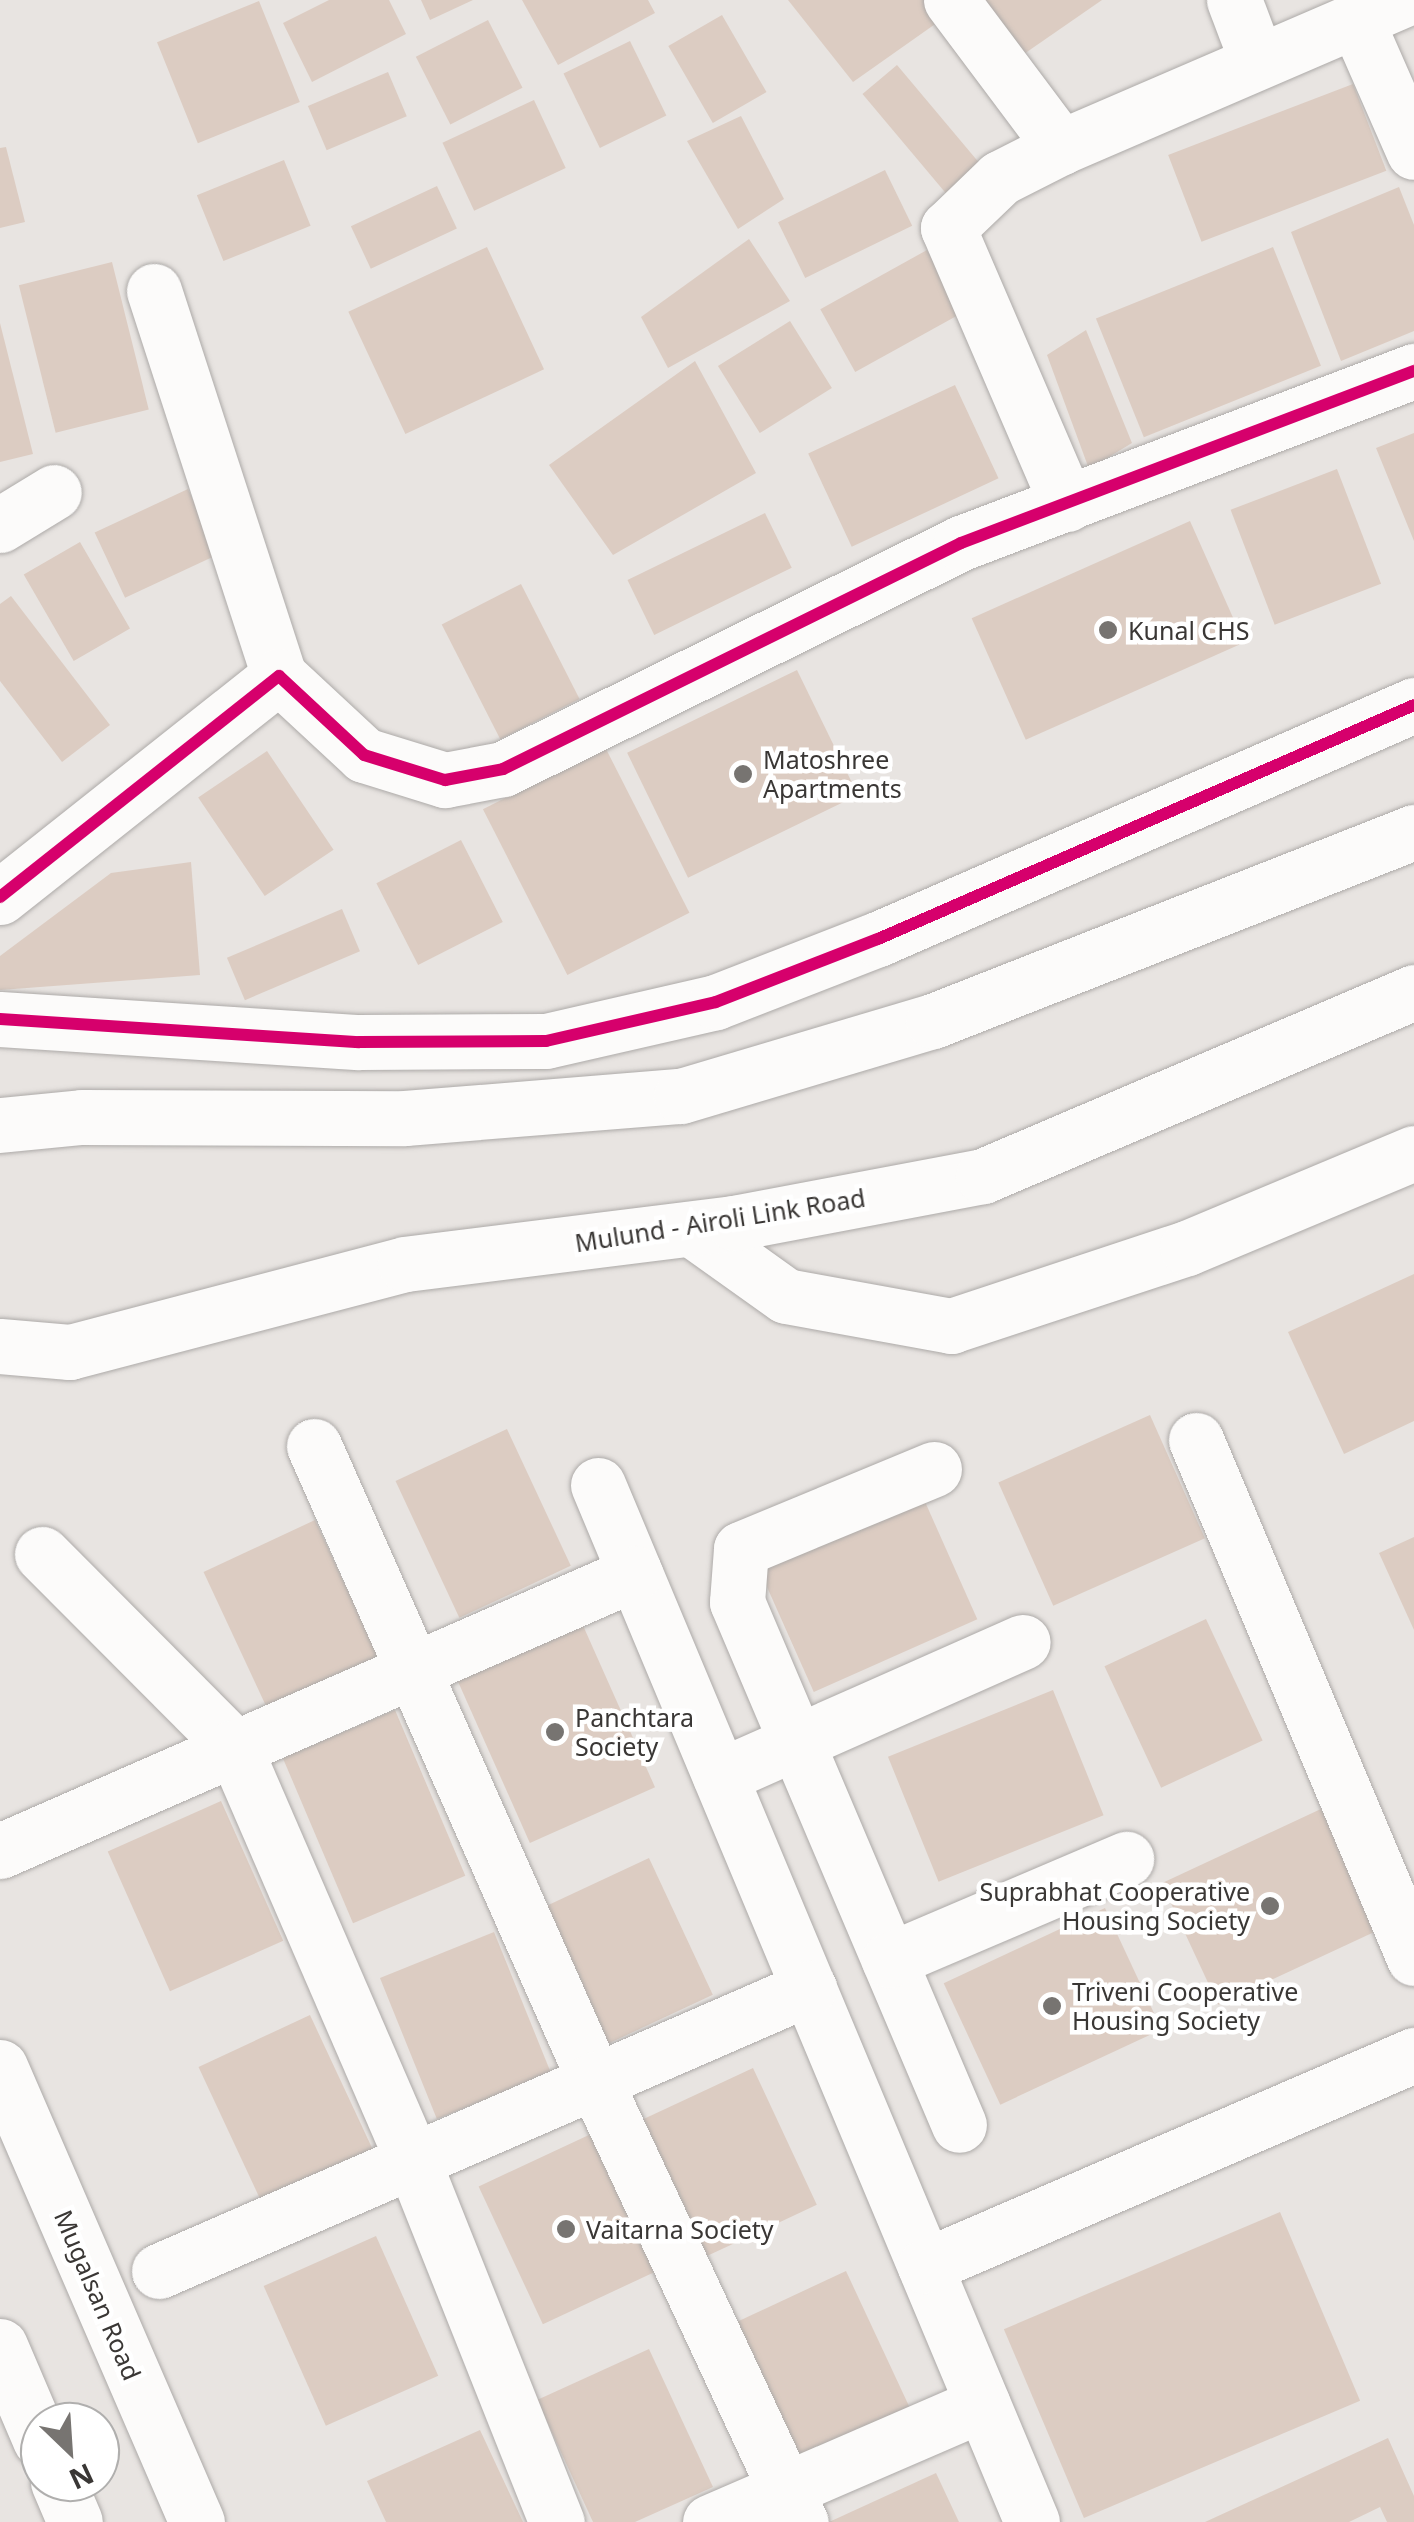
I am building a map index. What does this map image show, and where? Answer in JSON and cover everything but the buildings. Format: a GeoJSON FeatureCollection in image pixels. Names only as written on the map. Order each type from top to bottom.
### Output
{"type":"FeatureCollection","features":[{"type":"Feature","properties":{"kind":"street"},"geometry":{"type":"LineString","coordinates":[[952,0],[1060,147]]}},
{"type":"Feature","properties":{"kind":"street"},"geometry":{"type":"LineString","coordinates":[[1234,0],[1257,61]]}},
{"type":"Feature","properties":{"kind":"street"},"geometry":{"type":"LineString","coordinates":[[1066,504],[948,228],[1000,178],[1060,147],[1380,10],[1414,152]]}},
{"type":"Feature","properties":{"kind":"street"},"geometry":{"type":"LineString","coordinates":[[154,290],[278,676],[364,755],[445,780],[503,769],[961,543],[1414,371]]}},
{"type":"Feature","properties":{"kind":"street"},"geometry":{"type":"LineString","coordinates":[[0,525],[54,492]]}},
{"type":"Feature","properties":{"kind":"street"},"geometry":{"type":"LineString","coordinates":[[0,897],[278,676]]}},
{"type":"Feature","properties":{"kind":"street"},"geometry":{"type":"LineString","coordinates":[[0,1019],[359,1042],[546,1041],[716,1002],[1414,705]]}},
{"type":"Feature","properties":{"kind":"street"},"geometry":{"type":"LineString","coordinates":[[0,1125],[82,1117],[405,1118],[681,1096],[933,1021],[1414,832]]}},
{"type":"Feature","properties":{"kind":"street","name":"Mulund - Airoli Link Road"},"geometry":{"type":"LineString","coordinates":[[0,1346],[70,1352],[405,1264],[692,1229],[983,1176],[1414,992]]}},
{"type":"Feature","properties":{"kind":"street"},"geometry":{"type":"LineString","coordinates":[[692,1229],[786,1296],[951,1326],[1187,1248],[1414,1153]]}},
{"type":"Feature","properties":{"kind":"street"},"geometry":{"type":"LineString","coordinates":[[1196,1440],[1414,1958]]}},
{"type":"Feature","properties":{"kind":"street"},"geometry":{"type":"LineString","coordinates":[[314,1446],[594,2079],[794,2505]]}},
{"type":"Feature","properties":{"kind":"street"},"geometry":{"type":"LineString","coordinates":[[934,1469],[741,1550],[737,1602],[959,2125]]}},
{"type":"Feature","properties":{"kind":"street"},"geometry":{"type":"LineString","coordinates":[[598,1484],[1032,2522]]}},
{"type":"Feature","properties":{"kind":"street"},"geometry":{"type":"LineString","coordinates":[[42,1554],[234,1748],[413,2161],[557,2522]]}},
{"type":"Feature","properties":{"kind":"street"},"geometry":{"type":"LineString","coordinates":[[0,1852],[411,1668],[635,1573]]}},
{"type":"Feature","properties":{"kind":"street"},"geometry":{"type":"LineString","coordinates":[[720,1776],[1024,1642]]}},
{"type":"Feature","properties":{"kind":"street"},"geometry":{"type":"LineString","coordinates":[[888,1960],[1126,1858]]}},
{"type":"Feature","properties":{"kind":"street"},"geometry":{"type":"LineString","coordinates":[[159,2271],[809,1988]]}},
{"type":"Feature","properties":{"kind":"street"},"geometry":{"type":"LineString","coordinates":[[925,2266],[1414,2055]]}},
{"type":"Feature","properties":{"kind":"street","name":"Mugalsan Road"},"geometry":{"type":"LineString","coordinates":[[0,2068],[195,2521]]}},
{"type":"Feature","properties":{"kind":"street"},"geometry":{"type":"LineString","coordinates":[[0,2346],[24,2402]]}},
{"type":"Feature","properties":{"kind":"street"},"geometry":{"type":"LineString","coordinates":[[710,2522],[794,2505],[982,2404]]}},
{"type":"Feature","properties":{"kind":"cycle path"},"geometry":{"type":"LineString","coordinates":[[0,897],[279,676],[364,755],[445,780],[503,769],[961,543],[1414,371]]}},
{"type":"Feature","properties":{"kind":"cycle path"},"geometry":{"type":"LineString","coordinates":[[0,1019],[359,1042],[546,1041],[716,1002],[878,939],[1414,705]]}},
{"type":"Feature","properties":{"kind":"place","name":"Kunal CHS"},"geometry":{"type":"Point","coordinates":[1108,630]}},
{"type":"Feature","properties":{"kind":"place","name":"Matoshree Apartments"},"geometry":{"type":"Point","coordinates":[743,774]}},
{"type":"Feature","properties":{"kind":"place","name":"Panchtara Society"},"geometry":{"type":"Point","coordinates":[555,1732]}},
{"type":"Feature","properties":{"kind":"place","name":"Suprabhat Cooperative Housing Society"},"geometry":{"type":"Point","coordinates":[1270,1906]}},
{"type":"Feature","properties":{"kind":"place","name":"Triveni Cooperative Housing Society"},"geometry":{"type":"Point","coordinates":[1052,2006]}},
{"type":"Feature","properties":{"kind":"place","name":"Vaitarna Society"},"geometry":{"type":"Point","coordinates":[566,2229]}}]}
